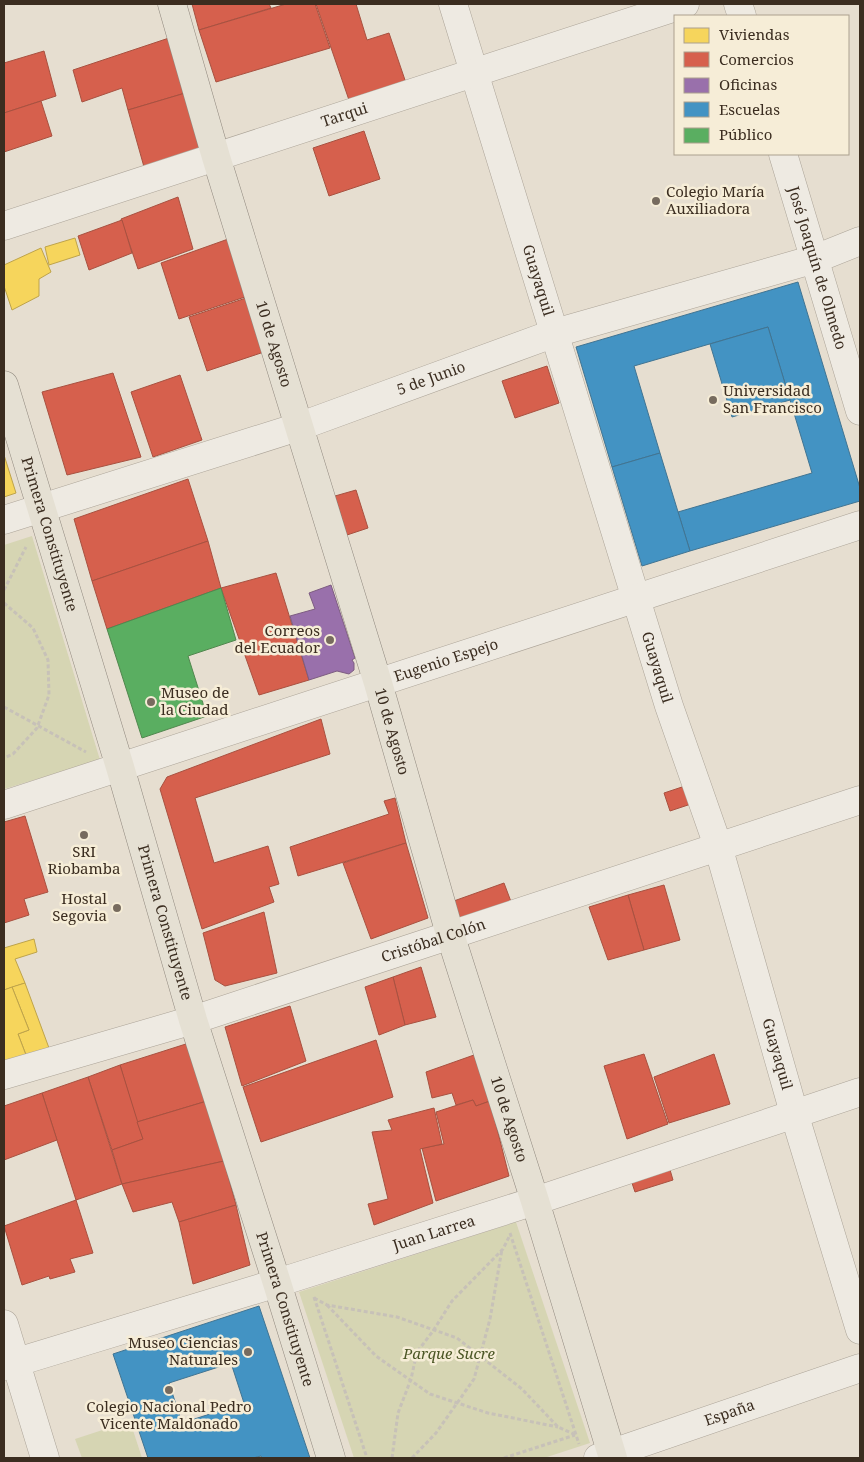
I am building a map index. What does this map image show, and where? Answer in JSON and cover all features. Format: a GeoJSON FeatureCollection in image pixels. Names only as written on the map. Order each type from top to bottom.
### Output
{"type":"FeatureCollection","features":[{"type":"Feature","properties":{"kind":"main road","name":"10 de Agosto"},"geometry":{"type":"LineString","coordinates":[[172,4],[216,158],[378,683],[450,934],[535,1201],[603,1426],[601,1455]]}},
{"type":"Feature","properties":{"kind":"main road","name":"Primera Constituyente"},"geometry":{"type":"LineString","coordinates":[[4,385],[120,767],[193,1020],[331,1458]]}},
{"type":"Feature","properties":{"kind":"street","name":"Guayaquil"},"geometry":{"type":"LineString","coordinates":[[453,4],[669,706],[718,846],[794,1113],[860,1330]]}},
{"type":"Feature","properties":{"kind":"street","name":"Tarqui"},"geometry":{"type":"LineString","coordinates":[[4,226],[685,4]]}},
{"type":"Feature","properties":{"kind":"street","name":"José Joaquín de Olmedo"},"geometry":{"type":"LineString","coordinates":[[783,155],[860,411]]}},
{"type":"Feature","properties":{"kind":"street","name":"5 de Junio"},"geometry":{"type":"LineString","coordinates":[[4,520],[298,427],[555,333],[814,260],[860,241]]}},
{"type":"Feature","properties":{"kind":"street","name":"Eugenio Espejo"},"geometry":{"type":"LineString","coordinates":[[4,805],[860,525]]}},
{"type":"Feature","properties":{"kind":"street","name":"Cristóbal Colón"},"geometry":{"type":"LineString","coordinates":[[4,1075],[193,1020],[860,800]]}},
{"type":"Feature","properties":{"kind":"street","name":"Juan Larrea"},"geometry":{"type":"LineString","coordinates":[[10,1364],[277,1283],[310,1286],[506,1223],[535,1201],[860,1092]]}},
{"type":"Feature","properties":{"kind":"street"},"geometry":{"type":"LineString","coordinates":[[4,1324],[10,1364],[45,1458]]}},
{"type":"Feature","properties":{"kind":"street","name":"España"},"geometry":{"type":"LineString","coordinates":[[601,1455],[860,1368]]}},
{"type":"Feature","properties":{"kind":"path"},"geometry":{"type":"LineString","coordinates":[[4,590],[26,547]]}},
{"type":"Feature","properties":{"kind":"path"},"geometry":{"type":"LineString","coordinates":[[4,603],[33,628],[48,660],[49,695],[38,725],[13,754],[4,758]]}},
{"type":"Feature","properties":{"kind":"path"},"geometry":{"type":"LineString","coordinates":[[4,707],[92,756]]}},
{"type":"Feature","properties":{"kind":"path"},"geometry":{"type":"LineString","coordinates":[[412,1458],[436,1433],[474,1379],[490,1319],[506,1223]]}},
{"type":"Feature","properties":{"kind":"path"},"geometry":{"type":"LineString","coordinates":[[506,1223],[576,1435]]}},
{"type":"Feature","properties":{"kind":"path"},"geometry":{"type":"LineString","coordinates":[[392,1458],[398,1413],[411,1379],[417,1352],[452,1301],[502,1248]]}},
{"type":"Feature","properties":{"kind":"path"},"geometry":{"type":"LineString","coordinates":[[310,1286],[376,1356],[430,1394],[488,1413],[558,1427],[576,1435],[601,1455]]}},
{"type":"Feature","properties":{"kind":"path"},"geometry":{"type":"LineString","coordinates":[[310,1286],[367,1458]]}},
{"type":"Feature","properties":{"kind":"path"},"geometry":{"type":"LineString","coordinates":[[326,1305],[397,1317],[457,1338],[522,1389],[558,1427]]}},
{"type":"Feature","properties":{"kind":"path"},"geometry":{"type":"LineString","coordinates":[[504,1458],[603,1426]]}},
{"type":"Feature","properties":{"kind":"green space"},"geometry":{"type":"Polygon","coordinates":[[[32,536],[100,760],[4,789],[4,545],[32,536]]]}},
{"type":"Feature","properties":{"kind":"green space","name":"Parque Sucre"},"geometry":{"type":"Polygon","coordinates":[[[516,1222],[590,1443],[544,1458],[354,1458],[299,1292],[516,1222]]]}},
{"type":"Feature","properties":{"kind":"green space"},"geometry":{"type":"Polygon","coordinates":[[[130,1421],[142,1458],[82,1458],[75,1439],[130,1421]]]}},
{"type":"Feature","properties":{"kind":"building: Viviendas"},"geometry":{"type":"Polygon","coordinates":[[[75,238],[80,255],[49,265],[45,247],[75,238]]]}},
{"type":"Feature","properties":{"kind":"building: Viviendas"},"geometry":{"type":"Polygon","coordinates":[[[41,248],[51,272],[39,279],[39,296],[12,310],[4,286],[4,265],[41,248]]]}},
{"type":"Feature","properties":{"kind":"building: Viviendas"},"geometry":{"type":"Polygon","coordinates":[[[4,455],[16,493],[4,497],[4,455]]]}},
{"type":"Feature","properties":{"kind":"building: Viviendas"},"geometry":{"type":"Polygon","coordinates":[[[34,939],[37,952],[15,959],[25,983],[4,990],[4,948],[34,939]]]}},
{"type":"Feature","properties":{"kind":"building: Viviendas"},"geometry":{"type":"Polygon","coordinates":[[[25,983],[49,1048],[26,1055],[18,1034],[29,1030],[12,987],[25,983]]]}},
{"type":"Feature","properties":{"kind":"building: Viviendas"},"geometry":{"type":"Polygon","coordinates":[[[12,987],[29,1030],[18,1034],[26,1055],[4,1061],[4,990],[12,987]]]}},
{"type":"Feature","properties":{"kind":"building: Comercios"},"geometry":{"type":"Polygon","coordinates":[[[192,4],[269,4],[271,8],[199,30],[192,4]]]}},
{"type":"Feature","properties":{"kind":"building: Comercios"},"geometry":{"type":"Polygon","coordinates":[[[286,4],[315,4],[330,48],[216,82],[199,30],[286,4]]]}},
{"type":"Feature","properties":{"kind":"building: Comercios"},"geometry":{"type":"Polygon","coordinates":[[[316,4],[356,4],[367,40],[389,33],[406,83],[350,103],[316,4]]]}},
{"type":"Feature","properties":{"kind":"building: Comercios"},"geometry":{"type":"Polygon","coordinates":[[[175,36],[192,91],[128,110],[122,88],[82,102],[73,70],[175,36]]]}},
{"type":"Feature","properties":{"kind":"building: Comercios"},"geometry":{"type":"Polygon","coordinates":[[[44,51],[56,96],[4,113],[4,63],[44,51]]]}},
{"type":"Feature","properties":{"kind":"building: Comercios"},"geometry":{"type":"Polygon","coordinates":[[[192,91],[210,154],[146,174],[128,110],[192,91]]]}},
{"type":"Feature","properties":{"kind":"building: Comercios"},"geometry":{"type":"Polygon","coordinates":[[[41,101],[52,136],[4,152],[4,113],[41,101]]]}},
{"type":"Feature","properties":{"kind":"building: Comercios"},"geometry":{"type":"Polygon","coordinates":[[[364,131],[380,179],[329,196],[313,148],[364,131]]]}},
{"type":"Feature","properties":{"kind":"building: Comercios"},"geometry":{"type":"Polygon","coordinates":[[[178,197],[193,249],[138,269],[121,219],[178,197]]]}},
{"type":"Feature","properties":{"kind":"building: Comercios"},"geometry":{"type":"Polygon","coordinates":[[[122,220],[132,253],[89,270],[78,236],[122,220]]]}},
{"type":"Feature","properties":{"kind":"building: Comercios"},"geometry":{"type":"Polygon","coordinates":[[[231,238],[248,296],[179,319],[161,263],[231,238]]]}},
{"type":"Feature","properties":{"kind":"building: Comercios"},"geometry":{"type":"Polygon","coordinates":[[[249,297],[267,351],[207,371],[189,317],[249,297]]]}},
{"type":"Feature","properties":{"kind":"building: Comercios"},"geometry":{"type":"Polygon","coordinates":[[[547,366],[559,403],[515,418],[502,381],[547,366]]]}},
{"type":"Feature","properties":{"kind":"building: Comercios"},"geometry":{"type":"Polygon","coordinates":[[[113,373],[141,457],[67,475],[42,392],[113,373]]]}},
{"type":"Feature","properties":{"kind":"building: Comercios"},"geometry":{"type":"Polygon","coordinates":[[[180,375],[202,440],[153,457],[131,392],[180,375]]]}},
{"type":"Feature","properties":{"kind":"building: Comercios"},"geometry":{"type":"Polygon","coordinates":[[[188,479],[208,541],[92,581],[74,519],[188,479]]]}},
{"type":"Feature","properties":{"kind":"building: Comercios"},"geometry":{"type":"Polygon","coordinates":[[[356,490],[368,528],[347,535],[335,496],[356,490]]]}},
{"type":"Feature","properties":{"kind":"building: Comercios"},"geometry":{"type":"Polygon","coordinates":[[[208,541],[221,588],[107,629],[92,581],[208,541]]]}},
{"type":"Feature","properties":{"kind":"building: Comercios"},"geometry":{"type":"Polygon","coordinates":[[[276,573],[309,680],[259,695],[221,588],[276,573]]]}},
{"type":"Feature","properties":{"kind":"building: Comercios"},"geometry":{"type":"Polygon","coordinates":[[[321,719],[330,754],[195,798],[214,863],[268,846],[279,884],[269,887],[274,902],[202,929],[160,789],[167,777],[321,719]]]}},
{"type":"Feature","properties":{"kind":"building: Comercios"},"geometry":{"type":"Polygon","coordinates":[[[688,785],[694,803],[670,811],[664,793],[688,785]]]}},
{"type":"Feature","properties":{"kind":"building: Comercios"},"geometry":{"type":"Polygon","coordinates":[[[395,798],[406,843],[298,876],[290,847],[389,814],[384,801],[395,798]]]}},
{"type":"Feature","properties":{"kind":"building: Comercios"},"geometry":{"type":"Polygon","coordinates":[[[25,816],[48,892],[24,899],[29,915],[4,923],[4,822],[25,816]]]}},
{"type":"Feature","properties":{"kind":"building: Comercios"},"geometry":{"type":"Polygon","coordinates":[[[406,843],[428,918],[371,939],[343,863],[406,843]]]}},
{"type":"Feature","properties":{"kind":"building: Comercios"},"geometry":{"type":"Polygon","coordinates":[[[504,883],[513,907],[459,925],[451,902],[504,883]]]}},
{"type":"Feature","properties":{"kind":"building: Comercios"},"geometry":{"type":"Polygon","coordinates":[[[664,885],[680,940],[644,950],[628,895],[664,885]]]}},
{"type":"Feature","properties":{"kind":"building: Comercios"},"geometry":{"type":"Polygon","coordinates":[[[628,895],[644,950],[608,960],[589,907],[628,895]]]}},
{"type":"Feature","properties":{"kind":"building: Comercios"},"geometry":{"type":"Polygon","coordinates":[[[264,912],[277,973],[225,986],[215,980],[203,933],[264,912]]]}},
{"type":"Feature","properties":{"kind":"building: Comercios"},"geometry":{"type":"Polygon","coordinates":[[[421,967],[436,1017],[405,1025],[393,977],[421,967]]]}},
{"type":"Feature","properties":{"kind":"building: Comercios"},"geometry":{"type":"Polygon","coordinates":[[[393,977],[405,1025],[379,1035],[365,987],[393,977]]]}},
{"type":"Feature","properties":{"kind":"building: Comercios"},"geometry":{"type":"Polygon","coordinates":[[[290,1006],[306,1061],[242,1086],[225,1027],[290,1006]]]}},
{"type":"Feature","properties":{"kind":"building: Comercios"},"geometry":{"type":"Polygon","coordinates":[[[376,1040],[393,1097],[261,1142],[243,1087],[376,1040]]]}},
{"type":"Feature","properties":{"kind":"building: Comercios"},"geometry":{"type":"Polygon","coordinates":[[[189,1043],[207,1101],[137,1122],[120,1065],[189,1043]]]}},
{"type":"Feature","properties":{"kind":"building: Comercios"},"geometry":{"type":"Polygon","coordinates":[[[644,1054],[668,1124],[627,1139],[604,1066],[644,1054]]]}},
{"type":"Feature","properties":{"kind":"building: Comercios"},"geometry":{"type":"Polygon","coordinates":[[[714,1054],[730,1104],[669,1123],[654,1077],[714,1054]]]}},
{"type":"Feature","properties":{"kind":"building: Comercios"},"geometry":{"type":"Polygon","coordinates":[[[474,1055],[490,1101],[476,1106],[473,1100],[456,1105],[452,1093],[432,1098],[426,1072],[474,1055]]]}},
{"type":"Feature","properties":{"kind":"building: Comercios"},"geometry":{"type":"Polygon","coordinates":[[[120,1065],[143,1139],[112,1150],[88,1077],[120,1065]]]}},
{"type":"Feature","properties":{"kind":"building: Comercios"},"geometry":{"type":"Polygon","coordinates":[[[88,1077],[122,1184],[76,1200],[42,1093],[88,1077]]]}},
{"type":"Feature","properties":{"kind":"building: Comercios"},"geometry":{"type":"Polygon","coordinates":[[[42,1093],[57,1140],[4,1160],[4,1106],[42,1093]]]}},
{"type":"Feature","properties":{"kind":"building: Comercios"},"geometry":{"type":"Polygon","coordinates":[[[473,1100],[476,1106],[490,1101],[509,1176],[436,1201],[422,1148],[444,1144],[436,1112],[473,1100]]]}},
{"type":"Feature","properties":{"kind":"building: Comercios"},"geometry":{"type":"Polygon","coordinates":[[[207,1101],[224,1161],[122,1184],[112,1150],[143,1139],[137,1122],[207,1101]]]}},
{"type":"Feature","properties":{"kind":"building: Comercios"},"geometry":{"type":"Polygon","coordinates":[[[434,1108],[442,1144],[420,1149],[433,1203],[374,1225],[368,1204],[388,1199],[372,1132],[392,1130],[388,1120],[434,1108]]]}},
{"type":"Feature","properties":{"kind":"building: Comercios"},"geometry":{"type":"Polygon","coordinates":[[[224,1161],[236,1205],[179,1222],[172,1202],[133,1212],[122,1184],[224,1161]]]}},
{"type":"Feature","properties":{"kind":"building: Comercios"},"geometry":{"type":"Polygon","coordinates":[[[668,1163],[673,1180],[635,1192],[629,1174],[668,1163]]]}},
{"type":"Feature","properties":{"kind":"building: Comercios"},"geometry":{"type":"Polygon","coordinates":[[[76,1200],[93,1253],[70,1259],[75,1272],[50,1279],[49,1276],[22,1285],[4,1226],[76,1200]]]}},
{"type":"Feature","properties":{"kind":"building: Comercios"},"geometry":{"type":"Polygon","coordinates":[[[236,1205],[250,1265],[193,1284],[179,1222],[236,1205]]]}},
{"type":"Feature","properties":{"kind":"building: Oficinas"},"geometry":{"type":"Polygon","coordinates":[[[331,585],[355,658],[352,660],[354,670],[349,674],[337,671],[309,680],[290,616],[315,609],[309,593],[331,585]]]}},
{"type":"Feature","properties":{"kind":"building: Escuelas"},"geometry":{"type":"Polygon","coordinates":[[[798,282],[860,488],[860,501],[690,551],[678,512],[812,473],[768,327],[634,366],[660,453],[612,467],[576,347],[798,282]]]}},
{"type":"Feature","properties":{"kind":"building: Escuelas"},"geometry":{"type":"Polygon","coordinates":[[[768,327],[790,400],[732,417],[710,344],[768,327]]]}},
{"type":"Feature","properties":{"kind":"building: Escuelas"},"geometry":{"type":"Polygon","coordinates":[[[660,453],[690,551],[642,566],[612,467],[660,453]]]}},
{"type":"Feature","properties":{"kind":"building: Escuelas","name":"Colegio Nacional Pedro Vicente Maldonado"},"geometry":{"type":"Polygon","coordinates":[[[259,1306],[310,1458],[262,1458],[261,1456],[253,1458],[148,1458],[113,1354],[259,1306]],[[231,1363],[169,1383],[182,1423],[244,1403],[231,1363]]]}},
{"type":"Feature","properties":{"kind":"building: Público"},"geometry":{"type":"Polygon","coordinates":[[[221,588],[236,640],[188,656],[207,716],[142,738],[107,629],[221,588]]]}},
{"type":"Feature","properties":{"kind":"place","name":"Colegio María Auxiliadora"},"geometry":{"type":"Point","coordinates":[656,201]}},
{"type":"Feature","properties":{"kind":"place","name":"Universidad San Francisco"},"geometry":{"type":"Point","coordinates":[713,400]}},
{"type":"Feature","properties":{"kind":"place","name":"Correos del Ecuador"},"geometry":{"type":"Point","coordinates":[330,640]}},
{"type":"Feature","properties":{"kind":"place","name":"Museo de la Ciudad"},"geometry":{"type":"Point","coordinates":[151,702]}},
{"type":"Feature","properties":{"kind":"place","name":"SRI Riobamba"},"geometry":{"type":"Point","coordinates":[84,835]}},
{"type":"Feature","properties":{"kind":"place","name":"Hostal Segovia"},"geometry":{"type":"Point","coordinates":[117,908]}},
{"type":"Feature","properties":{"kind":"place","name":"Museo Ciencias Naturales"},"geometry":{"type":"Point","coordinates":[248,1352]}},
{"type":"Feature","properties":{"kind":"place","name":"Colegio Nacional Pedro Vicente Maldonado"},"geometry":{"type":"Point","coordinates":[169,1390]}}]}
